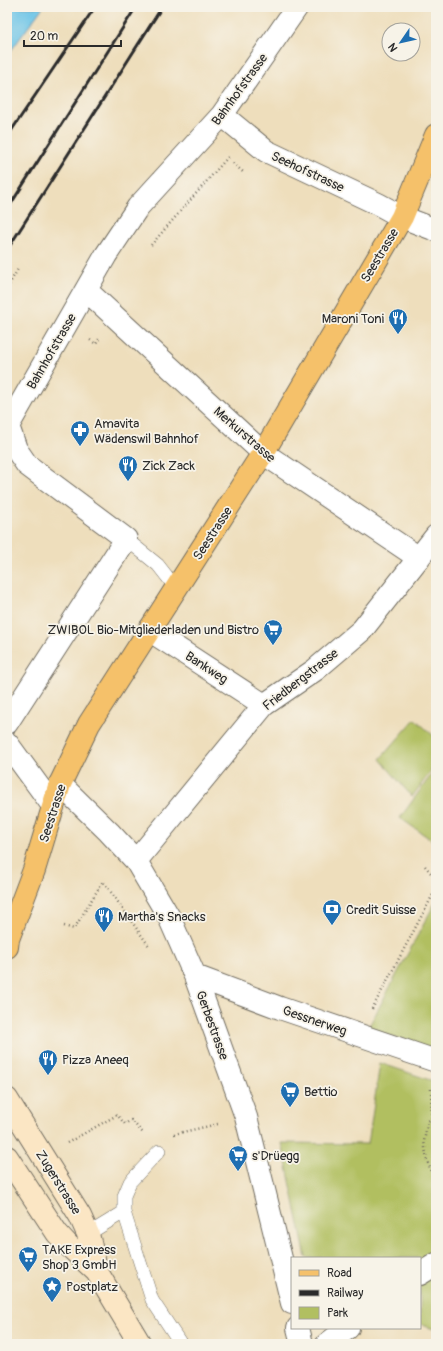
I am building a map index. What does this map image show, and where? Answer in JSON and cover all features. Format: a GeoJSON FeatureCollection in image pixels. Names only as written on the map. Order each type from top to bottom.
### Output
{"type":"FeatureCollection","features":[{"type":"Feature","properties":{"kind":"main road","name":"Seestrasse"},"geometry":{"type":"LineString","coordinates":[[7,942],[34,870],[60,784],[89,724],[264,453],[402,217],[436,135]]}},
{"type":"Feature","properties":{"kind":"main road","name":"Zugerstrasse"},"geometry":{"type":"LineString","coordinates":[[7,1099],[80,1216],[88,1234],[97,1272],[135,1342]]}},
{"type":"Feature","properties":{"kind":"main road","name":"Zugerstrasse"},"geometry":{"type":"LineString","coordinates":[[7,1157],[58,1233],[68,1245],[97,1272]]}},
{"type":"Feature","properties":{"kind":"street","name":"Bahnhofstrasse"},"geometry":{"type":"LineString","coordinates":[[126,539],[27,465],[16,449],[8,426],[106,255],[138,207],[222,116],[297,7]]}},
{"type":"Feature","properties":{"kind":"street","name":"Seehofstrasse"},"geometry":{"type":"LineString","coordinates":[[222,116],[266,151],[378,204],[402,217],[436,230]]}},
{"type":"Feature","properties":{"kind":"street","name":"Merkurstrasse"},"geometry":{"type":"LineString","coordinates":[[86,290],[264,453],[419,558]]}},
{"type":"Feature","properties":{"kind":"street","name":"Friedbergstrasse"},"geometry":{"type":"LineString","coordinates":[[136,861],[264,705],[315,670],[362,630],[436,536]]}},
{"type":"Feature","properties":{"kind":"street"},"geometry":{"type":"LineString","coordinates":[[7,723],[126,539]]}},
{"type":"Feature","properties":{"kind":"street","name":"Bankweg"},"geometry":{"type":"LineString","coordinates":[[149,630],[264,705]]}},
{"type":"Feature","properties":{"kind":"street"},"geometry":{"type":"LineString","coordinates":[[7,743],[53,806]]}},
{"type":"Feature","properties":{"kind":"street","name":"Gerbestrasse"},"geometry":{"type":"LineString","coordinates":[[60,784],[136,861],[169,917],[195,976],[246,1117],[291,1300]]}},
{"type":"Feature","properties":{"kind":"street","name":"Gessnerweg"},"geometry":{"type":"LineString","coordinates":[[195,976],[358,1035],[436,1061]]}},
{"type":"Feature","properties":{"kind":"street"},"geometry":{"type":"LineString","coordinates":[[421,1273],[436,1264]]}},
{"type":"Feature","properties":{"kind":"street"},"geometry":{"type":"LineString","coordinates":[[298,1329],[302,1344]]}},
{"type":"Feature","properties":{"kind":"street"},"geometry":{"type":"LineString","coordinates":[[327,1344],[347,1329]]}},
{"type":"Feature","properties":{"kind":"lane"},"geometry":{"type":"LineString","coordinates":[[126,539],[158,565],[176,588]]}},
{"type":"Feature","properties":{"kind":"lane"},"geometry":{"type":"LineString","coordinates":[[159,1152],[130,1182],[124,1196],[124,1212],[152,1300],[181,1344]]}},
{"type":"Feature","properties":{"kind":"lane"},"geometry":{"type":"LineString","coordinates":[[88,1234],[124,1212]]}},
{"type":"Feature","properties":{"kind":"path"},"geometry":{"type":"LineString","coordinates":[[228,159],[243,172]]}},
{"type":"Feature","properties":{"kind":"path"},"geometry":{"type":"LineString","coordinates":[[7,288],[18,269]]}},
{"type":"Feature","properties":{"kind":"path"},"geometry":{"type":"LineString","coordinates":[[425,866],[436,879]]}},
{"type":"Feature","properties":{"kind":"path"},"geometry":{"type":"LineString","coordinates":[[64,926],[74,929],[103,881],[150,948]]}},
{"type":"Feature","properties":{"kind":"path"},"geometry":{"type":"LineString","coordinates":[[358,1035],[436,890]]}},
{"type":"Feature","properties":{"kind":"path"},"geometry":{"type":"LineString","coordinates":[[63,1145],[117,1115],[125,1124],[131,1120],[145,1135]]}},
{"type":"Feature","properties":{"kind":"path"},"geometry":{"type":"LineString","coordinates":[[436,1116],[428,1121],[424,1140],[427,1161],[436,1180]]}},
{"type":"Feature","properties":{"kind":"green space"},"geometry":{"type":"Polygon","coordinates":[[[415,719],[436,738],[436,764],[412,797],[380,759],[415,719]]]}},
{"type":"Feature","properties":{"kind":"green space"},"geometry":{"type":"Polygon","coordinates":[[[436,768],[436,843],[400,818],[436,768]]]}},
{"type":"Feature","properties":{"kind":"green space"},"geometry":{"type":"Polygon","coordinates":[[[436,901],[436,1053],[368,1028],[436,901]]]}},
{"type":"Feature","properties":{"kind":"green space"},"geometry":{"type":"Polygon","coordinates":[[[380,1063],[436,1082],[436,1330],[421,1324],[421,1257],[306,1257],[282,1143],[368,1144],[380,1063]]]}},
{"type":"Feature","properties":{"kind":"water"},"geometry":{"type":"Polygon","coordinates":[[[7,7],[43,7],[7,56],[7,7]]]}},
{"type":"Feature","properties":{"kind":"railway"},"geometry":{"type":"LineString","coordinates":[[7,137],[95,7]]}},
{"type":"Feature","properties":{"kind":"railway"},"geometry":{"type":"LineString","coordinates":[[7,210],[136,7]]}},
{"type":"Feature","properties":{"kind":"railway"},"geometry":{"type":"LineString","coordinates":[[7,250],[162,7]]}},
{"type":"Feature","properties":{"kind":"place","name":"Maroni Toni"},"geometry":{"type":"Point","coordinates":[398,335]}},
{"type":"Feature","properties":{"kind":"place","name":"Amavita Wädenswil Bahnhof"},"geometry":{"type":"Point","coordinates":[80,447]}},
{"type":"Feature","properties":{"kind":"place","name":"Zick Zack"},"geometry":{"type":"Point","coordinates":[128,482]}},
{"type":"Feature","properties":{"kind":"place","name":"ZWIBOL Bio-Mitgliederladen und Bistro"},"geometry":{"type":"Point","coordinates":[273,646]}},
{"type":"Feature","properties":{"kind":"place","name":"Credit Suisse"},"geometry":{"type":"Point","coordinates":[332,926]}},
{"type":"Feature","properties":{"kind":"place","name":"Martha's Snacks"},"geometry":{"type":"Point","coordinates":[104,933]}},
{"type":"Feature","properties":{"kind":"place","name":"Pizza Aneeq"},"geometry":{"type":"Point","coordinates":[48,1076]}},
{"type":"Feature","properties":{"kind":"place","name":"Bettio"},"geometry":{"type":"Point","coordinates":[290,1108]}},
{"type":"Feature","properties":{"kind":"place","name":"s'Drüegg"},"geometry":{"type":"Point","coordinates":[238,1172]}},
{"type":"Feature","properties":{"kind":"place","name":"TAKE Express Shop 3 GmbH"},"geometry":{"type":"Point","coordinates":[28,1273]}},
{"type":"Feature","properties":{"kind":"place","name":"Postplatz"},"geometry":{"type":"Point","coordinates":[52,1303]}}]}
